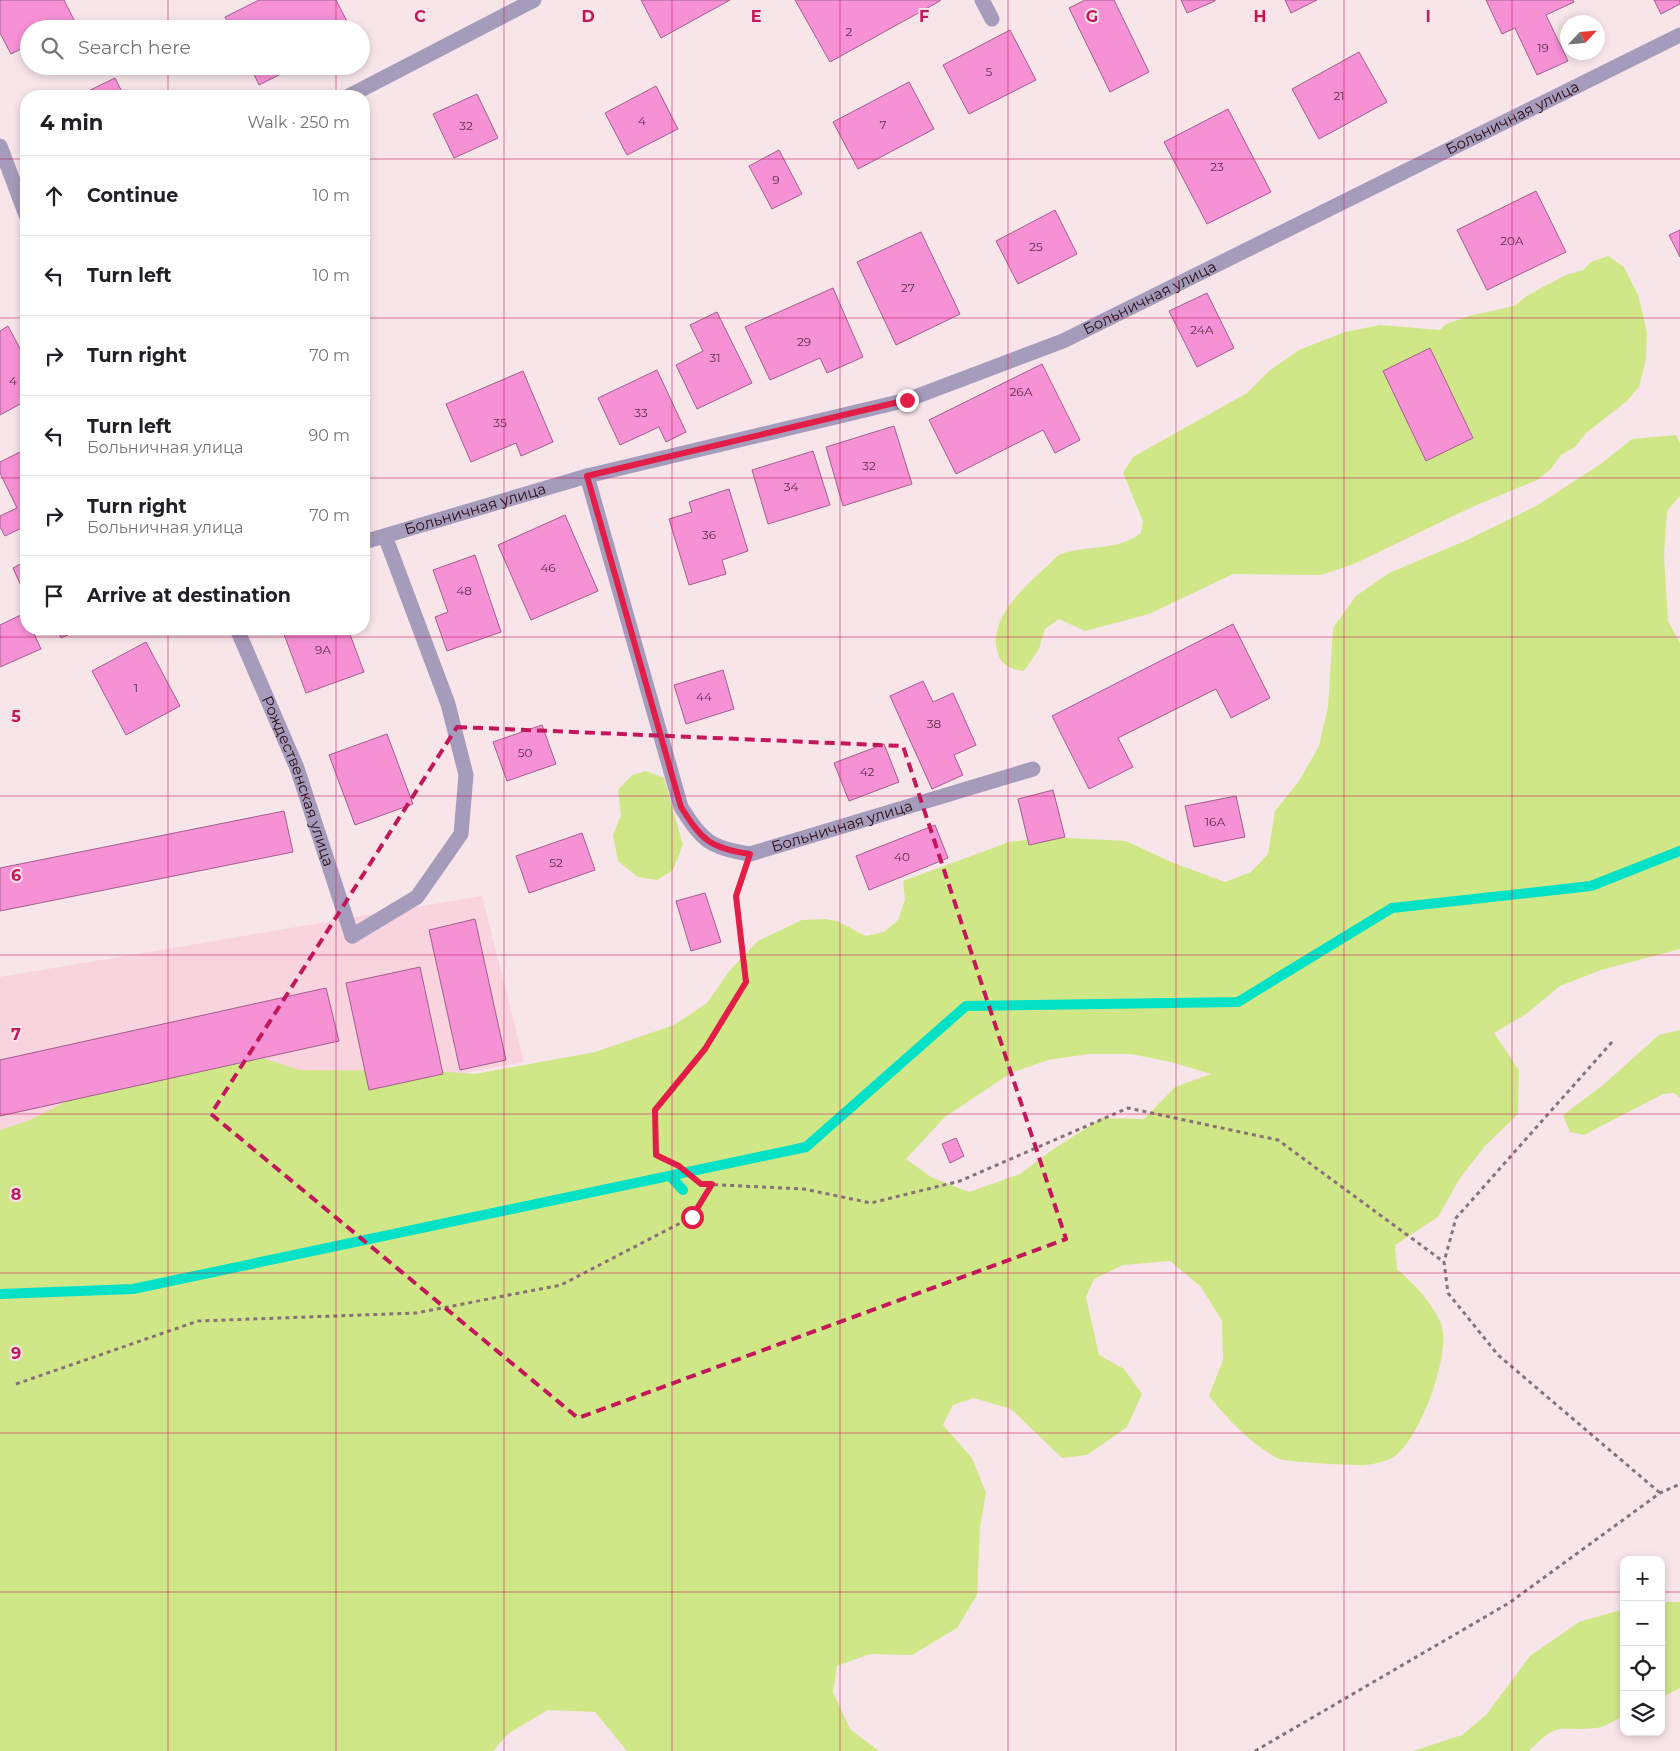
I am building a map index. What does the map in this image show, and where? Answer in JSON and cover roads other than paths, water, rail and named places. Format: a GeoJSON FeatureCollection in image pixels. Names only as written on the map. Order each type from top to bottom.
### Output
{"type":"FeatureCollection","features":[{"type":"Feature","properties":{"kind":"street"},"geometry":{"type":"LineString","coordinates":[[361,90],[534,0]]}},
{"type":"Feature","properties":{"kind":"street"},"geometry":{"type":"LineString","coordinates":[[982,0],[992,19]]}},
{"type":"Feature","properties":{"kind":"street","name":"Больничная улица"},"geometry":{"type":"LineString","coordinates":[[370,540],[587,476],[907,400],[1063,341],[1680,35]]}},
{"type":"Feature","properties":{"kind":"street"},"geometry":{"type":"LineString","coordinates":[[0,146],[20,199]]}},
{"type":"Feature","properties":{"kind":"street","name":"Больничная улица"},"geometry":{"type":"LineString","coordinates":[[587,476],[681,807],[698,834],[724,850],[750,854],[1033,769]]}},
{"type":"Feature","properties":{"kind":"street","name":"Рождественская улица"},"geometry":{"type":"LineString","coordinates":[[240,635],[296,768],[352,936],[417,897],[461,834],[466,775],[448,704],[384,536]]}},
{"type":"Feature","properties":{"kind":"waterway"},"geometry":{"type":"LineString","coordinates":[[0,1294],[133,1289],[806,1147],[966,1006],[1238,1002],[1392,908],[1591,886],[1680,851]]}},
{"type":"Feature","properties":{"kind":"waterway"},"geometry":{"type":"LineString","coordinates":[[671,1177],[683,1190]]}}]}
